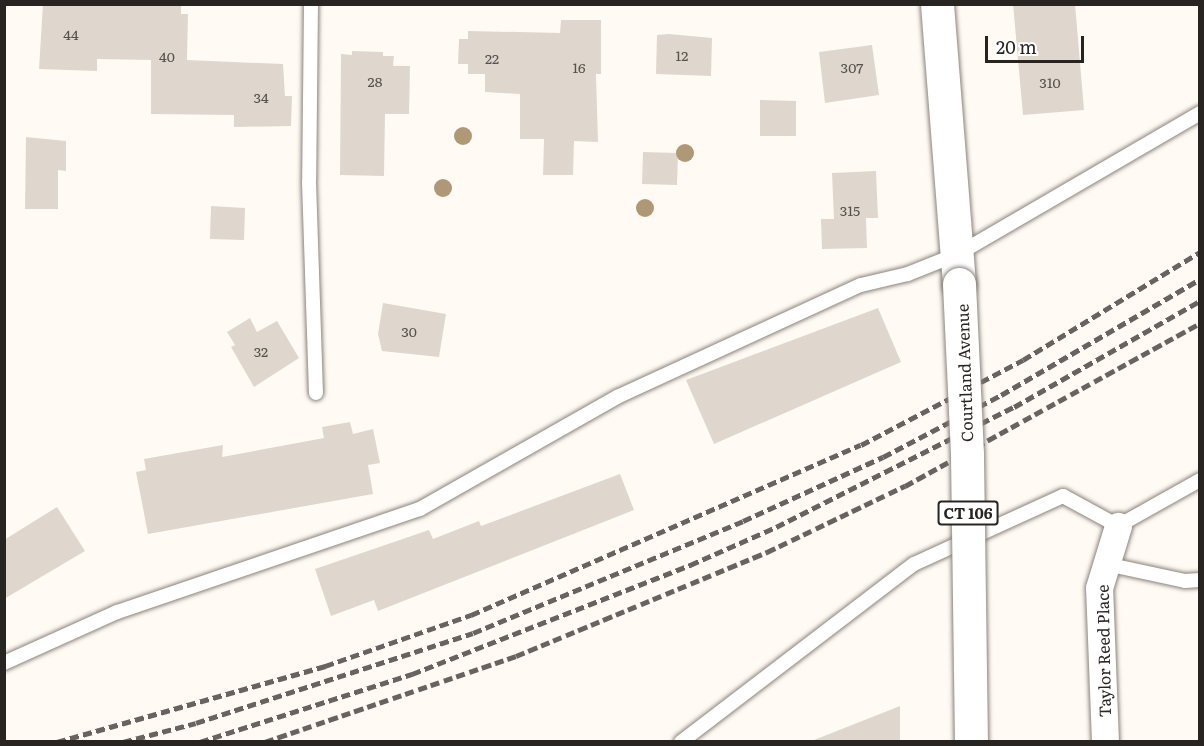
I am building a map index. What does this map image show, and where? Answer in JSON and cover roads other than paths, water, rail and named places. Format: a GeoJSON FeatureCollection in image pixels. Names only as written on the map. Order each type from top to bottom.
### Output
{"type":"FeatureCollection","features":[{"type":"Feature","properties":{"kind":"main road","name":"Courtland Avenue"},"geometry":{"type":"LineString","coordinates":[[937,4],[959,269],[968,477],[971,741]]}},
{"type":"Feature","properties":{"kind":"street","name":"Taylor Reed Place"},"geometry":{"type":"LineString","coordinates":[[1105,741],[1100,588],[1118,526]]}},
{"type":"Feature","properties":{"kind":"lane"},"geometry":{"type":"LineString","coordinates":[[311,4],[309,182],[316,393]]}},
{"type":"Feature","properties":{"kind":"lane"},"geometry":{"type":"LineString","coordinates":[[4,663],[117,612],[420,509],[617,397],[861,285],[908,274],[959,269],[1200,113]]}},
{"type":"Feature","properties":{"kind":"lane"},"geometry":{"type":"LineString","coordinates":[[681,741],[914,564],[1063,496],[1118,526],[1200,480]]}},
{"type":"Feature","properties":{"kind":"lane"},"geometry":{"type":"LineString","coordinates":[[1106,564],[1185,581],[1200,580]]}},
{"type":"Feature","properties":{"kind":"railway"},"geometry":{"type":"LineString","coordinates":[[57,742],[325,666],[471,615],[861,445],[1023,360],[1200,252]]}},
{"type":"Feature","properties":{"kind":"railway"},"geometry":{"type":"LineString","coordinates":[[123,742],[196,723],[473,633],[743,521],[883,457],[1001,395],[1200,279]]}},
{"type":"Feature","properties":{"kind":"railway"},"geometry":{"type":"LineString","coordinates":[[200,742],[412,674],[690,565],[776,527],[1014,407],[1200,301]]}},
{"type":"Feature","properties":{"kind":"railway"},"geometry":{"type":"LineString","coordinates":[[265,742],[516,656],[767,552],[905,486],[1200,323]]}}]}
